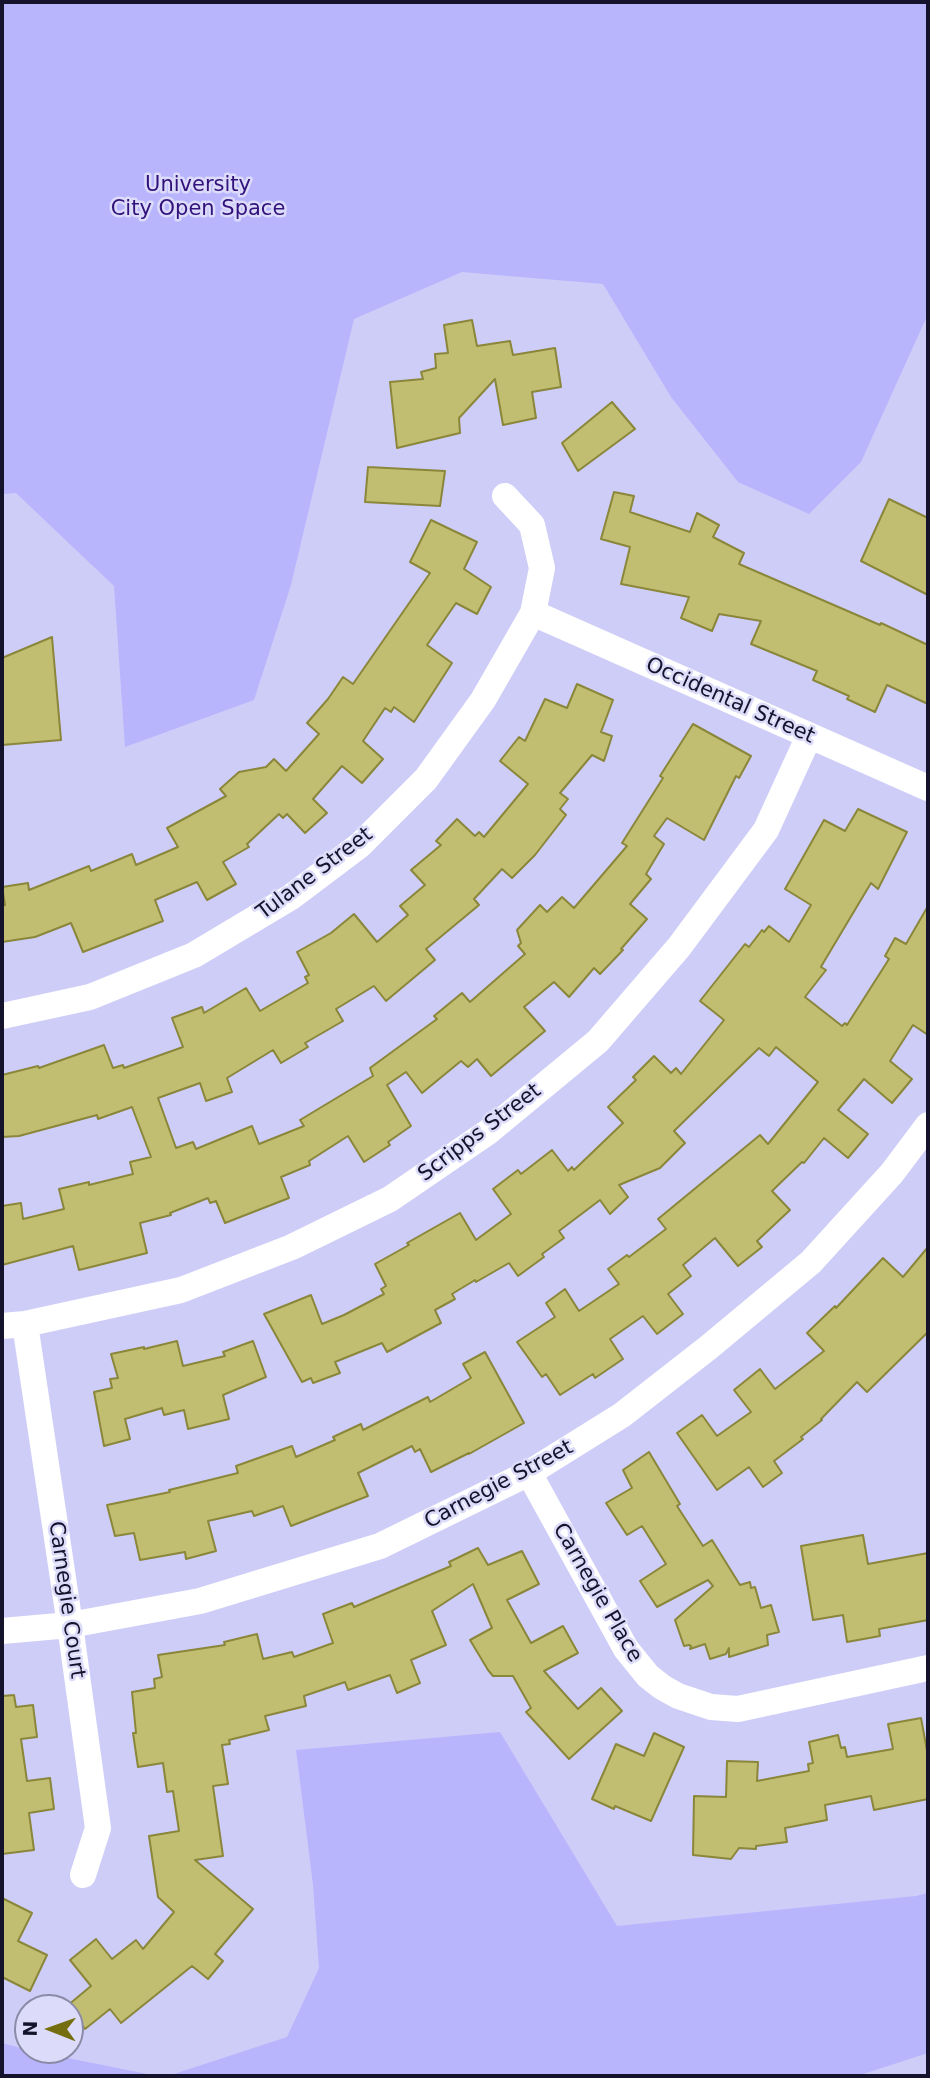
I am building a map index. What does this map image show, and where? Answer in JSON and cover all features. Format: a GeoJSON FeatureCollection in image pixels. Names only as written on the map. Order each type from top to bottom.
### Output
{"type":"FeatureCollection","features":[{"type":"Feature","properties":{"kind":"street","name":"Tulane Street"},"geometry":{"type":"LineString","coordinates":[[2,1016],[90,997],[194,955],[291,897],[360,845],[426,779],[483,700],[533,613],[542,568],[535,536],[532,525],[505,496]]}},
{"type":"Feature","properties":{"kind":"street","name":"Occidental Street"},"geometry":{"type":"LineString","coordinates":[[533,613],[928,788]]}},
{"type":"Feature","properties":{"kind":"street","name":"Scripps Street"},"geometry":{"type":"LineString","coordinates":[[13,1325],[181,1290],[292,1247],[390,1199],[488,1132],[598,1041],[679,947],[766,830],[809,736]]}},
{"type":"Feature","properties":{"kind":"street","name":"Carnegie Street"},"geometry":{"type":"LineString","coordinates":[[2,1631],[70,1625],[200,1601],[380,1546],[529,1474],[622,1415],[811,1262],[892,1173],[928,1125]]}},
{"type":"Feature","properties":{"kind":"street","name":"Carnegie Court"},"geometry":{"type":"LineString","coordinates":[[13,1325],[70,1625],[98,1829],[83,1874]]}},
{"type":"Feature","properties":{"kind":"street","name":"Carnegie Place"},"geometry":{"type":"LineString","coordinates":[[529,1474],[626,1649],[648,1676],[677,1696],[711,1707],[738,1709],[928,1668]]}},
{"type":"Feature","properties":{"kind":"green space","name":"University City Open Space"},"geometry":{"type":"Polygon","coordinates":[[[2,2],[928,2],[928,314],[861,462],[809,514],[738,482],[671,397],[603,284],[462,272],[354,319],[291,585],[254,700],[125,747],[114,586],[16,493],[2,494],[2,2]]]}},
{"type":"Feature","properties":{"kind":"green space"},"geometry":{"type":"Polygon","coordinates":[[[500,1732],[617,1926],[928,1893],[928,2053],[857,2076],[168,2076],[287,2037],[319,1968],[313,1885],[296,1750],[500,1732]]]}},
{"type":"Feature","properties":{"kind":"green space"},"geometry":{"type":"Polygon","coordinates":[[[2,2043],[14,2046],[14,2064],[84,2064],[84,2061],[157,2076],[2,2076],[2,2043]]]}},
{"type":"Feature","properties":{"kind":"building"},"geometry":{"type":"Polygon","coordinates":[[[472,320],[477,346],[510,341],[513,355],[555,348],[561,387],[532,392],[536,418],[503,425],[495,379],[459,418],[460,433],[397,448],[390,382],[423,379],[421,372],[436,368],[435,354],[448,353],[444,325],[472,320]]]}},
{"type":"Feature","properties":{"kind":"building"},"geometry":{"type":"Polygon","coordinates":[[[612,402],[635,429],[578,471],[562,443],[612,402]]]}},
{"type":"Feature","properties":{"kind":"building"},"geometry":{"type":"Polygon","coordinates":[[[368,467],[445,471],[440,506],[365,502],[368,467]]]}},
{"type":"Feature","properties":{"kind":"building"},"geometry":{"type":"Polygon","coordinates":[[[614,492],[634,496],[630,512],[690,532],[697,513],[719,525],[713,537],[744,553],[739,564],[928,645],[928,704],[887,685],[875,712],[847,699],[849,696],[813,680],[817,671],[751,644],[761,621],[719,614],[712,631],[681,618],[689,597],[621,584],[630,547],[601,539],[614,492]]]}},
{"type":"Feature","properties":{"kind":"building"},"geometry":{"type":"Polygon","coordinates":[[[889,499],[928,518],[928,595],[861,561],[889,499]]]}},
{"type":"Feature","properties":{"kind":"building"},"geometry":{"type":"Polygon","coordinates":[[[431,520],[477,542],[464,569],[491,587],[477,614],[456,603],[427,645],[452,663],[414,722],[394,707],[391,712],[385,708],[363,741],[383,759],[362,783],[342,766],[313,799],[327,813],[305,833],[287,814],[283,818],[279,814],[247,844],[249,847],[223,862],[236,884],[207,900],[197,882],[155,900],[163,921],[83,952],[71,923],[35,937],[2,942],[2,906],[5,905],[2,887],[28,883],[29,890],[89,866],[91,871],[132,854],[136,865],[178,847],[167,828],[226,796],[220,789],[239,772],[266,767],[274,759],[286,771],[319,734],[307,723],[343,677],[353,684],[430,573],[410,562],[431,520]]]}},
{"type":"Feature","properties":{"kind":"building"},"geometry":{"type":"Polygon","coordinates":[[[52,637],[61,740],[2,745],[2,658],[52,637]]]}},
{"type":"Feature","properties":{"kind":"building"},"geometry":{"type":"Polygon","coordinates":[[[577,684],[613,700],[601,732],[612,736],[604,761],[592,755],[560,793],[568,799],[560,809],[566,815],[535,855],[512,878],[502,869],[474,899],[479,905],[426,949],[435,960],[386,1001],[374,986],[336,1009],[343,1021],[305,1043],[308,1047],[281,1063],[273,1050],[227,1078],[232,1092],[206,1101],[200,1083],[158,1098],[176,1148],[193,1142],[196,1149],[252,1126],[259,1144],[304,1126],[300,1120],[373,1076],[370,1068],[437,1019],[434,1016],[462,993],[470,1002],[525,954],[518,946],[521,943],[517,930],[540,905],[547,912],[562,897],[574,908],[627,846],[622,843],[693,724],[751,756],[739,778],[736,776],[704,840],[667,818],[654,836],[664,844],[646,874],[651,879],[630,904],[647,919],[621,949],[623,950],[600,974],[594,968],[569,997],[554,982],[524,1007],[545,1031],[491,1076],[477,1059],[468,1067],[461,1061],[422,1093],[406,1072],[387,1085],[411,1126],[388,1142],[390,1145],[364,1162],[348,1136],[309,1161],[310,1165],[281,1177],[289,1198],[225,1223],[216,1201],[210,1203],[208,1198],[170,1213],[171,1215],[140,1223],[147,1253],[79,1270],[73,1246],[2,1265],[2,1206],[21,1203],[23,1219],[64,1209],[59,1189],[133,1174],[130,1162],[151,1157],[132,1107],[98,1119],[97,1115],[19,1136],[2,1137],[2,1075],[38,1066],[39,1068],[104,1045],[113,1068],[123,1065],[124,1068],[183,1047],[172,1018],[202,1007],[204,1013],[246,988],[260,1011],[308,983],[305,977],[309,975],[297,952],[331,933],[354,914],[377,942],[408,915],[400,906],[425,885],[411,870],[441,845],[436,841],[457,819],[475,836],[479,832],[484,837],[528,784],[500,761],[519,737],[525,741],[545,699],[567,708],[577,684]]]}},
{"type":"Feature","properties":{"kind":"building"},"geometry":{"type":"Polygon","coordinates":[[[858,809],[907,832],[878,889],[871,883],[822,965],[826,970],[805,997],[842,1026],[845,1023],[847,1025],[889,959],[885,956],[895,938],[906,944],[928,906],[928,1035],[913,1025],[890,1061],[912,1079],[892,1103],[864,1079],[838,1110],[868,1134],[848,1158],[824,1138],[804,1163],[772,1191],[790,1210],[757,1241],[762,1247],[738,1266],[715,1238],[683,1265],[691,1276],[668,1294],[683,1314],[657,1334],[643,1316],[610,1339],[623,1359],[595,1378],[593,1374],[560,1395],[546,1374],[542,1377],[517,1342],[555,1317],[546,1303],[565,1289],[579,1311],[619,1284],[608,1269],[666,1229],[658,1219],[760,1135],[768,1144],[818,1082],[776,1047],[769,1056],[759,1048],[674,1131],[685,1143],[660,1168],[619,1185],[628,1197],[610,1214],[600,1200],[559,1231],[564,1238],[518,1276],[509,1263],[452,1294],[455,1299],[435,1310],[441,1323],[387,1352],[382,1343],[335,1362],[340,1373],[313,1383],[311,1378],[302,1382],[264,1314],[311,1295],[322,1324],[344,1315],[384,1294],[381,1289],[386,1286],[375,1264],[409,1245],[407,1243],[460,1213],[476,1240],[511,1214],[493,1189],[518,1170],[521,1174],[552,1150],[568,1171],[572,1167],[574,1170],[623,1123],[608,1107],[636,1080],[633,1077],[654,1056],[671,1073],[676,1068],[681,1074],[724,1020],[700,1001],[745,944],[749,947],[762,930],[764,932],[769,926],[789,942],[811,905],[785,889],[824,820],[845,831],[858,809]]]}},
{"type":"Feature","properties":{"kind":"building"},"geometry":{"type":"Polygon","coordinates":[[[928,1247],[928,1332],[867,1392],[857,1382],[822,1420],[801,1437],[803,1439],[774,1461],[782,1473],[763,1487],[749,1467],[717,1490],[677,1433],[702,1415],[717,1436],[751,1412],[734,1390],[760,1369],[775,1389],[824,1351],[807,1333],[835,1306],[836,1308],[883,1258],[903,1277],[928,1247]]]}},
{"type":"Feature","properties":{"kind":"building"},"geometry":{"type":"Polygon","coordinates":[[[177,1341],[183,1366],[225,1356],[223,1352],[253,1341],[266,1377],[223,1395],[229,1419],[188,1429],[184,1410],[164,1415],[162,1408],[125,1419],[130,1439],[104,1446],[94,1392],[112,1388],[110,1379],[118,1378],[111,1354],[177,1341]]]}},
{"type":"Feature","properties":{"kind":"building"},"geometry":{"type":"Polygon","coordinates":[[[485,1352],[524,1423],[469,1454],[431,1472],[420,1449],[415,1452],[412,1446],[358,1473],[368,1496],[291,1526],[283,1506],[254,1516],[252,1511],[208,1521],[216,1551],[186,1559],[185,1552],[140,1560],[134,1533],[115,1536],[107,1505],[170,1492],[169,1490],[238,1473],[236,1466],[292,1446],[296,1457],[335,1440],[333,1437],[361,1424],[363,1430],[428,1397],[430,1402],[471,1378],[463,1364],[485,1352]]]}},
{"type":"Feature","properties":{"kind":"building"},"geometry":{"type":"Polygon","coordinates":[[[649,1452],[680,1504],[677,1506],[703,1546],[712,1540],[740,1585],[750,1582],[751,1588],[755,1587],[761,1608],[771,1605],[779,1632],[767,1635],[768,1645],[729,1657],[729,1648],[726,1654],[710,1659],[705,1644],[690,1649],[689,1645],[684,1646],[675,1620],[713,1586],[708,1580],[657,1607],[640,1581],[666,1564],[642,1526],[627,1535],[606,1503],[632,1488],[623,1470],[649,1452]]]}},
{"type":"Feature","properties":{"kind":"building"},"geometry":{"type":"Polygon","coordinates":[[[863,1535],[868,1564],[928,1553],[928,1620],[879,1629],[880,1636],[847,1642],[843,1615],[813,1620],[801,1546],[863,1535]]]}},
{"type":"Feature","properties":{"kind":"building"},"geometry":{"type":"Polygon","coordinates":[[[478,1548],[488,1565],[522,1551],[539,1584],[507,1600],[531,1643],[563,1626],[578,1653],[544,1671],[578,1709],[601,1688],[622,1711],[569,1759],[526,1712],[531,1708],[513,1676],[493,1676],[470,1640],[492,1628],[473,1584],[432,1611],[446,1645],[411,1660],[420,1683],[397,1693],[390,1675],[348,1690],[345,1682],[304,1696],[306,1706],[265,1716],[269,1730],[229,1740],[230,1744],[222,1745],[228,1784],[213,1786],[223,1856],[195,1860],[253,1909],[215,1954],[223,1961],[208,1979],[192,1966],[121,2023],[110,2009],[85,2029],[84,1994],[81,1994],[91,1986],[70,1960],[96,1939],[112,1959],[136,1940],[143,1949],[174,1912],[158,1897],[149,1836],[179,1831],[173,1791],[167,1792],[163,1763],[138,1767],[133,1733],[136,1733],[132,1692],[155,1688],[154,1679],[162,1677],[158,1655],[225,1645],[224,1642],[257,1634],[263,1659],[292,1652],[294,1657],[333,1643],[323,1614],[352,1603],[354,1607],[451,1566],[449,1562],[478,1548]]]}},
{"type":"Feature","properties":{"kind":"building"},"geometry":{"type":"Polygon","coordinates":[[[14,1695],[16,1707],[33,1705],[37,1737],[21,1739],[27,1781],[50,1778],[54,1809],[29,1813],[34,1850],[2,1854],[2,1696],[14,1695]]]}},
{"type":"Feature","properties":{"kind":"building"},"geometry":{"type":"Polygon","coordinates":[[[921,1718],[928,1756],[928,1799],[874,1810],[871,1796],[825,1805],[827,1820],[785,1828],[787,1842],[756,1846],[756,1849],[739,1848],[731,1859],[693,1855],[694,1796],[726,1797],[727,1761],[758,1762],[757,1781],[809,1771],[808,1764],[813,1763],[809,1742],[838,1735],[841,1748],[845,1747],[847,1757],[893,1749],[888,1724],[921,1718]]]}},
{"type":"Feature","properties":{"kind":"building"},"geometry":{"type":"Polygon","coordinates":[[[654,1733],[684,1747],[651,1821],[592,1799],[616,1744],[644,1756],[654,1733]]]}},
{"type":"Feature","properties":{"kind":"building"},"geometry":{"type":"Polygon","coordinates":[[[2,1898],[32,1913],[18,1941],[47,1955],[30,1991],[2,1977],[2,1898]]]}}]}
